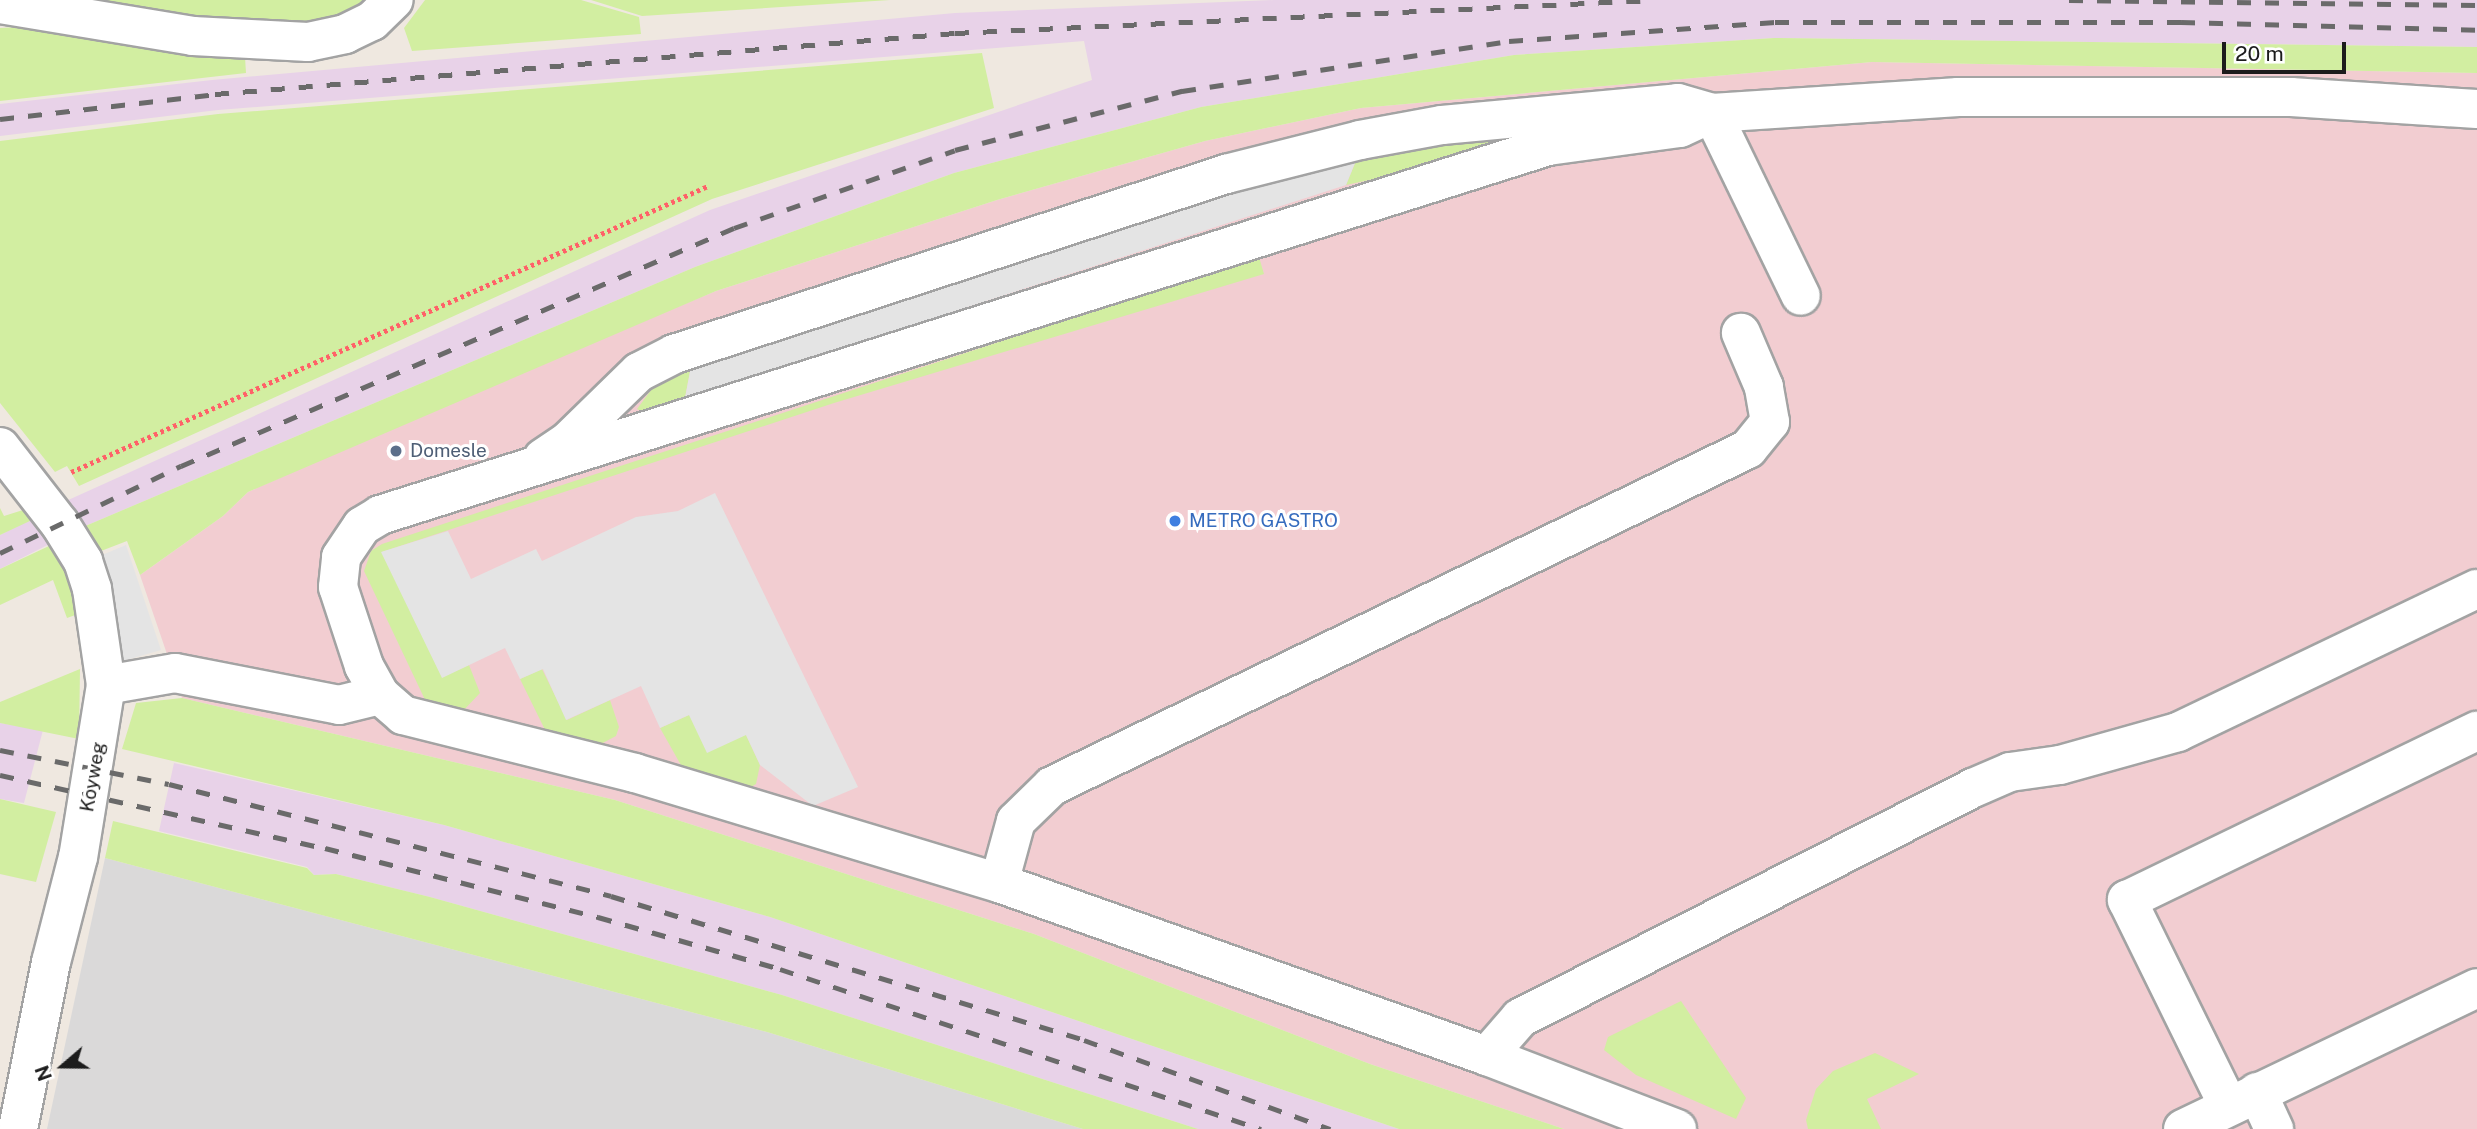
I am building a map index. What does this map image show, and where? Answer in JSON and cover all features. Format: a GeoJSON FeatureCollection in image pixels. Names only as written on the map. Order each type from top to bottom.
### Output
{"type":"FeatureCollection","features":[{"type":"Feature","properties":{"kind":"street"},"geometry":{"type":"LineString","coordinates":[[0,4],[193,36],[308,42],[345,34],[372,21],[394,0]]}},
{"type":"Feature","properties":{"kind":"street"},"geometry":{"type":"LineString","coordinates":[[519,474],[568,441],[639,372],[674,354],[1226,174],[1360,140],[1442,125],[1678,103],[1712,113],[1958,97],[2291,97],[2477,109]]}},
{"type":"Feature","properties":{"kind":"street"},"geometry":{"type":"LineString","coordinates":[[1712,113],[1801,296]]}},
{"type":"Feature","properties":{"kind":"street"},"geometry":{"type":"LineString","coordinates":[[1677,1129],[1487,1056],[999,883],[635,773],[403,715],[380,695],[364,666],[338,587],[341,557],[349,543],[362,526],[380,515],[519,474],[1548,146],[1680,128],[1712,113]]}},
{"type":"Feature","properties":{"kind":"street"},"geometry":{"type":"LineString","coordinates":[[999,883],[1016,821],[1052,786],[1748,449],[1770,422],[1764,387],[1741,332]]}},
{"type":"Feature","properties":{"kind":"street","name":"Koyweg"},"geometry":{"type":"LineString","coordinates":[[0,447],[83,561],[92,589],[106,685],[78,857],[51,962],[18,1129]]}},
{"type":"Feature","properties":{"kind":"street"},"geometry":{"type":"LineString","coordinates":[[1487,1056],[1520,1018],[1973,788],[2010,772],[2060,765],[2178,732],[2477,589]]}},
{"type":"Feature","properties":{"kind":"street"},"geometry":{"type":"LineString","coordinates":[[106,685],[176,673],[340,705],[380,695]]}},
{"type":"Feature","properties":{"kind":"street"},"geometry":{"type":"LineString","coordinates":[[2274,1129],[2242,1099],[2126,900],[2477,731]]}},
{"type":"Feature","properties":{"kind":"street"},"geometry":{"type":"LineString","coordinates":[[2183,1129],[2477,988]]}},
{"type":"Feature","properties":{"kind":"path"},"geometry":{"type":"LineString","coordinates":[[35,492],[153,434],[708,186]]}},
{"type":"Feature","properties":{"kind":"shaded area"},"geometry":{"type":"Polygon","coordinates":[[[1274,0],[2477,0],[2477,47],[1774,38],[1514,55],[1201,107],[954,173],[695,267],[83,527],[0,569],[0,535],[66,501],[710,210],[1092,80],[1084,41],[218,110],[0,136],[0,104],[212,80],[955,13],[1274,0]]]}},
{"type":"Feature","properties":{"kind":"shaded area"},"geometry":{"type":"Polygon","coordinates":[[[1872,62],[2477,73],[2477,1129],[1564,1129],[1370,1064],[1034,934],[615,800],[182,698],[140,575],[223,516],[248,492],[496,382],[716,291],[997,200],[1205,141],[1361,108],[1872,62]]]}},
{"type":"Feature","properties":{"kind":"shaded area"},"geometry":{"type":"Polygon","coordinates":[[[1360,151],[1346,185],[685,398],[692,361],[1360,151]]]}},
{"type":"Feature","properties":{"kind":"shaded area"},"geometry":{"type":"Polygon","coordinates":[[[715,493],[858,787],[813,806],[760,765],[746,735],[707,753],[689,715],[660,728],[641,686],[566,720],[543,669],[520,679],[505,648],[442,678],[381,552],[448,531],[471,579],[536,549],[542,561],[636,517],[678,511],[715,493]]]}},
{"type":"Feature","properties":{"kind":"shaded area"},"geometry":{"type":"Polygon","coordinates":[[[126,545],[161,650],[123,661],[102,555],[126,545]]]}},
{"type":"Feature","properties":{"kind":"shaded area"},"geometry":{"type":"Polygon","coordinates":[[[0,723],[43,730],[24,803],[0,799],[0,723]]]}},
{"type":"Feature","properties":{"kind":"shaded area"},"geometry":{"type":"Polygon","coordinates":[[[174,763],[444,825],[770,917],[1399,1129],[1198,1129],[782,995],[430,897],[336,874],[314,875],[307,867],[159,831],[174,763]]]}},
{"type":"Feature","properties":{"kind":"shaded area"},"geometry":{"type":"Polygon","coordinates":[[[105,858],[767,1032],[1083,1129],[47,1129],[105,858]]]}},
{"type":"Feature","properties":{"kind":"green space"},"geometry":{"type":"Polygon","coordinates":[[[57,0],[376,0],[355,18],[282,30],[57,0]]]}},
{"type":"Feature","properties":{"kind":"green space"},"geometry":{"type":"Polygon","coordinates":[[[425,0],[581,0],[639,17],[641,34],[412,51],[404,28],[425,0]]]}},
{"type":"Feature","properties":{"kind":"green space"},"geometry":{"type":"Polygon","coordinates":[[[591,0],[890,0],[642,16],[591,0]]]}},
{"type":"Feature","properties":{"kind":"green space"},"geometry":{"type":"Polygon","coordinates":[[[19,27],[245,57],[246,73],[0,101],[0,28],[19,27]]]}},
{"type":"Feature","properties":{"kind":"green space"},"geometry":{"type":"Polygon","coordinates":[[[1774,38],[2477,47],[2477,73],[1872,62],[1361,108],[1205,141],[997,200],[716,291],[248,492],[223,516],[140,575],[127,541],[101,551],[83,527],[695,267],[954,173],[1201,107],[1514,55],[1774,38]]]}},
{"type":"Feature","properties":{"kind":"green space"},"geometry":{"type":"Polygon","coordinates":[[[982,53],[994,108],[712,199],[79,486],[67,466],[55,472],[0,403],[0,141],[218,114],[982,53]]]}},
{"type":"Feature","properties":{"kind":"green space"},"geometry":{"type":"Polygon","coordinates":[[[1568,125],[1468,159],[1346,185],[1360,151],[1568,125]]]}},
{"type":"Feature","properties":{"kind":"green space"},"geometry":{"type":"Polygon","coordinates":[[[1259,257],[1264,274],[834,403],[382,552],[442,677],[469,665],[480,693],[462,712],[427,704],[364,571],[371,551],[382,544],[1259,257]]]}},
{"type":"Feature","properties":{"kind":"green space"},"geometry":{"type":"Polygon","coordinates":[[[692,361],[685,398],[644,413],[637,409],[654,386],[692,361]]]}},
{"type":"Feature","properties":{"kind":"green space"},"geometry":{"type":"Polygon","coordinates":[[[0,508],[4,516],[23,510],[32,520],[0,535],[0,508]]]}},
{"type":"Feature","properties":{"kind":"green space"},"geometry":{"type":"Polygon","coordinates":[[[49,546],[65,571],[78,614],[67,618],[53,580],[0,605],[0,569],[49,546]]]}},
{"type":"Feature","properties":{"kind":"green space"},"geometry":{"type":"Polygon","coordinates":[[[80,669],[79,739],[0,723],[0,702],[80,669]]]}},
{"type":"Feature","properties":{"kind":"green space"},"geometry":{"type":"Polygon","coordinates":[[[542,669],[567,720],[610,700],[619,727],[616,736],[595,747],[548,736],[520,679],[542,669]]]}},
{"type":"Feature","properties":{"kind":"green space"},"geometry":{"type":"Polygon","coordinates":[[[182,698],[615,800],[1034,934],[1370,1064],[1564,1129],[1399,1129],[770,917],[444,825],[122,749],[136,703],[182,698]]]}},
{"type":"Feature","properties":{"kind":"green space"},"geometry":{"type":"Polygon","coordinates":[[[689,715],[746,735],[760,765],[756,784],[744,791],[686,774],[660,728],[689,715]]]}},
{"type":"Feature","properties":{"kind":"green space"},"geometry":{"type":"Polygon","coordinates":[[[0,799],[56,812],[36,882],[0,874],[0,799]]]}},
{"type":"Feature","properties":{"kind":"green space"},"geometry":{"type":"Polygon","coordinates":[[[113,821],[307,868],[314,875],[336,874],[430,897],[782,995],[1198,1129],[1083,1129],[767,1032],[105,858],[113,821]]]}},
{"type":"Feature","properties":{"kind":"green space"},"geometry":{"type":"Polygon","coordinates":[[[1681,1001],[1746,1098],[1736,1119],[1636,1075],[1604,1050],[1608,1037],[1681,1001]]]}},
{"type":"Feature","properties":{"kind":"green space"},"geometry":{"type":"Polygon","coordinates":[[[1875,1053],[1919,1074],[1867,1099],[1881,1129],[1808,1129],[1806,1120],[1816,1089],[1833,1071],[1875,1053]]]}},
{"type":"Feature","properties":{"kind":"railway"},"geometry":{"type":"LineString","coordinates":[[0,119],[215,94],[955,33],[1652,0]]}},
{"type":"Feature","properties":{"kind":"railway"},"geometry":{"type":"LineString","coordinates":[[2069,0],[2477,5]]}},
{"type":"Feature","properties":{"kind":"railway"},"geometry":{"type":"LineString","coordinates":[[0,553],[181,466],[734,228],[955,150],[1182,91],[1509,41],[1775,22],[2181,22],[2477,30]]}},
{"type":"Feature","properties":{"kind":"railway"},"geometry":{"type":"LineString","coordinates":[[0,750],[169,784],[611,896],[1084,1040],[1330,1129]]}},
{"type":"Feature","properties":{"kind":"railway"},"geometry":{"type":"LineString","coordinates":[[0,775],[325,848],[598,917],[780,969],[1261,1129]]}},
{"type":"Feature","properties":{"kind":"place","name":"Domesle"},"geometry":{"type":"Point","coordinates":[396,451]}},
{"type":"Feature","properties":{"kind":"place","name":"METRO GASTRO"},"geometry":{"type":"Point","coordinates":[1175,521]}}]}
